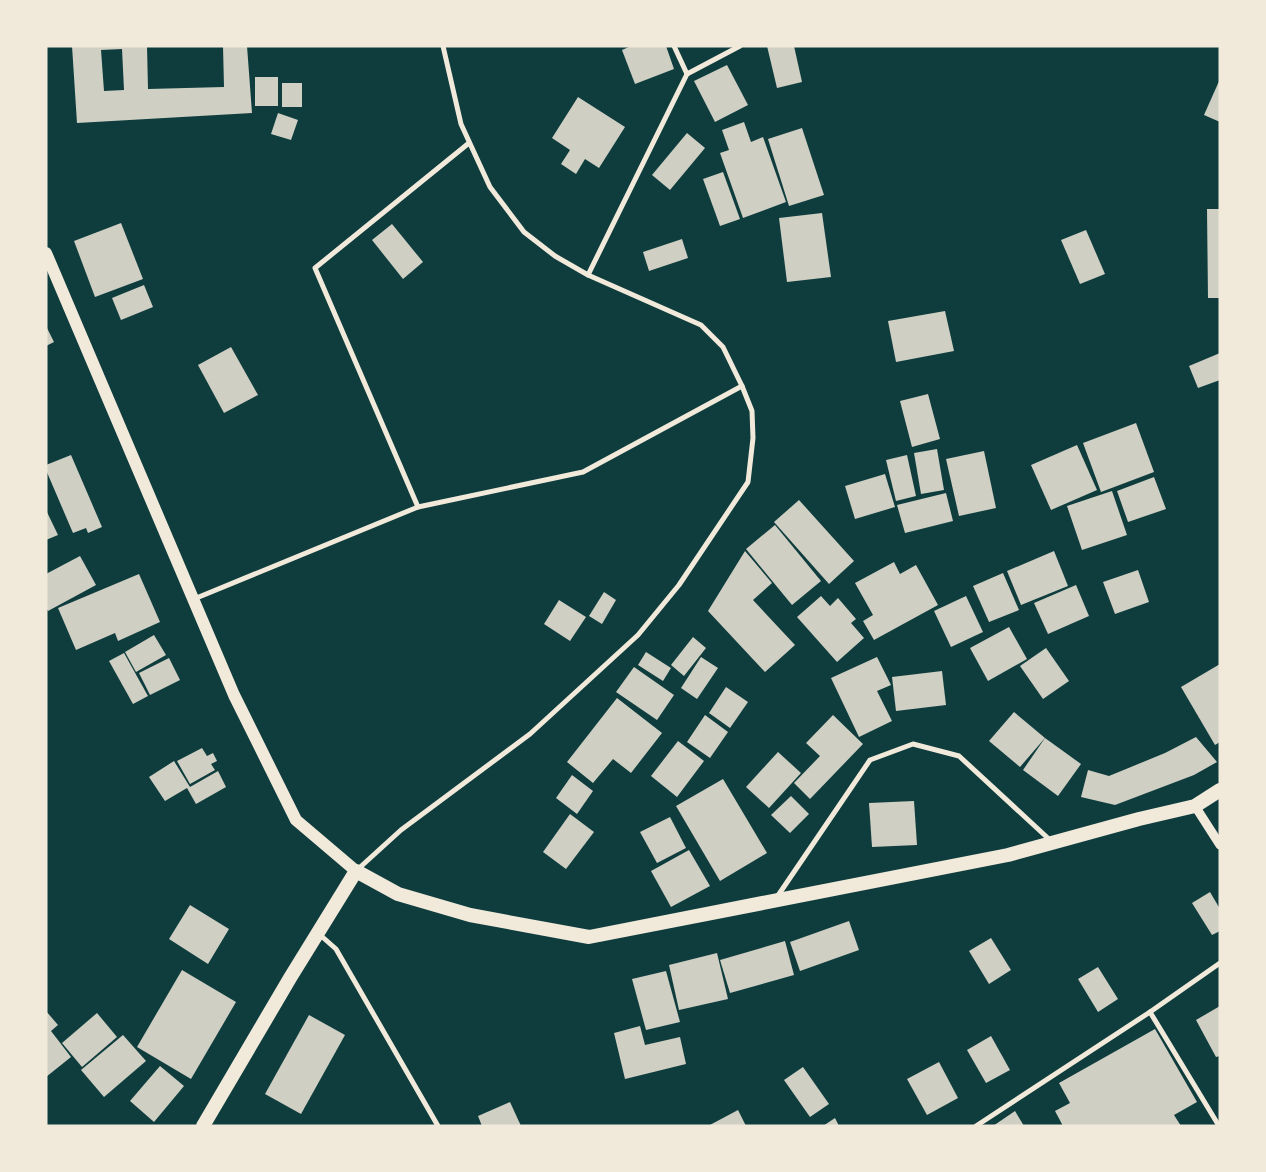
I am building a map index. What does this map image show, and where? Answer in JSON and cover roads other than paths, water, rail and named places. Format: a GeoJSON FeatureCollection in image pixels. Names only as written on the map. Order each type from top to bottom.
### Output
{"type":"FeatureCollection","features":[{"type":"Feature","properties":{"kind":"highway"},"geometry":{"type":"LineString","coordinates":[[203,1126],[356,871],[398,894],[461,912],[589,937],[1008,855],[1139,819],[1195,806],[1220,790]]}},
{"type":"Feature","properties":{"kind":"main road"},"geometry":{"type":"LineString","coordinates":[[46,253],[234,695],[296,820],[356,871]]}},
{"type":"Feature","properties":{"kind":"street"},"geometry":{"type":"LineString","coordinates":[[356,871],[401,830],[530,734],[638,635],[680,585],[748,482],[753,438],[752,411],[742,386],[723,347],[701,325],[588,274],[555,256],[524,232],[490,187],[469,143],[461,124],[444,46]]}},
{"type":"Feature","properties":{"kind":"street"},"geometry":{"type":"LineString","coordinates":[[674,46],[687,74]]}},
{"type":"Feature","properties":{"kind":"street"},"geometry":{"type":"LineString","coordinates":[[588,274],[687,74],[740,46]]}},
{"type":"Feature","properties":{"kind":"street"},"geometry":{"type":"LineString","coordinates":[[418,507],[315,268],[469,143]]}},
{"type":"Feature","properties":{"kind":"street"},"geometry":{"type":"LineString","coordinates":[[194,598],[418,507],[583,472],[742,386]]}},
{"type":"Feature","properties":{"kind":"street"},"geometry":{"type":"LineString","coordinates":[[774,901],[870,760],[913,744],[958,756],[1053,843]]}},
{"type":"Feature","properties":{"kind":"street"},"geometry":{"type":"LineString","coordinates":[[1195,806],[1220,845]]}},
{"type":"Feature","properties":{"kind":"street"},"geometry":{"type":"LineString","coordinates":[[318,932],[336,948],[438,1126]]}},
{"type":"Feature","properties":{"kind":"street"},"geometry":{"type":"LineString","coordinates":[[976,1126],[1150,1012],[1220,963]]}},
{"type":"Feature","properties":{"kind":"street"},"geometry":{"type":"LineString","coordinates":[[1150,1012],[1219,1126]]}}]}
